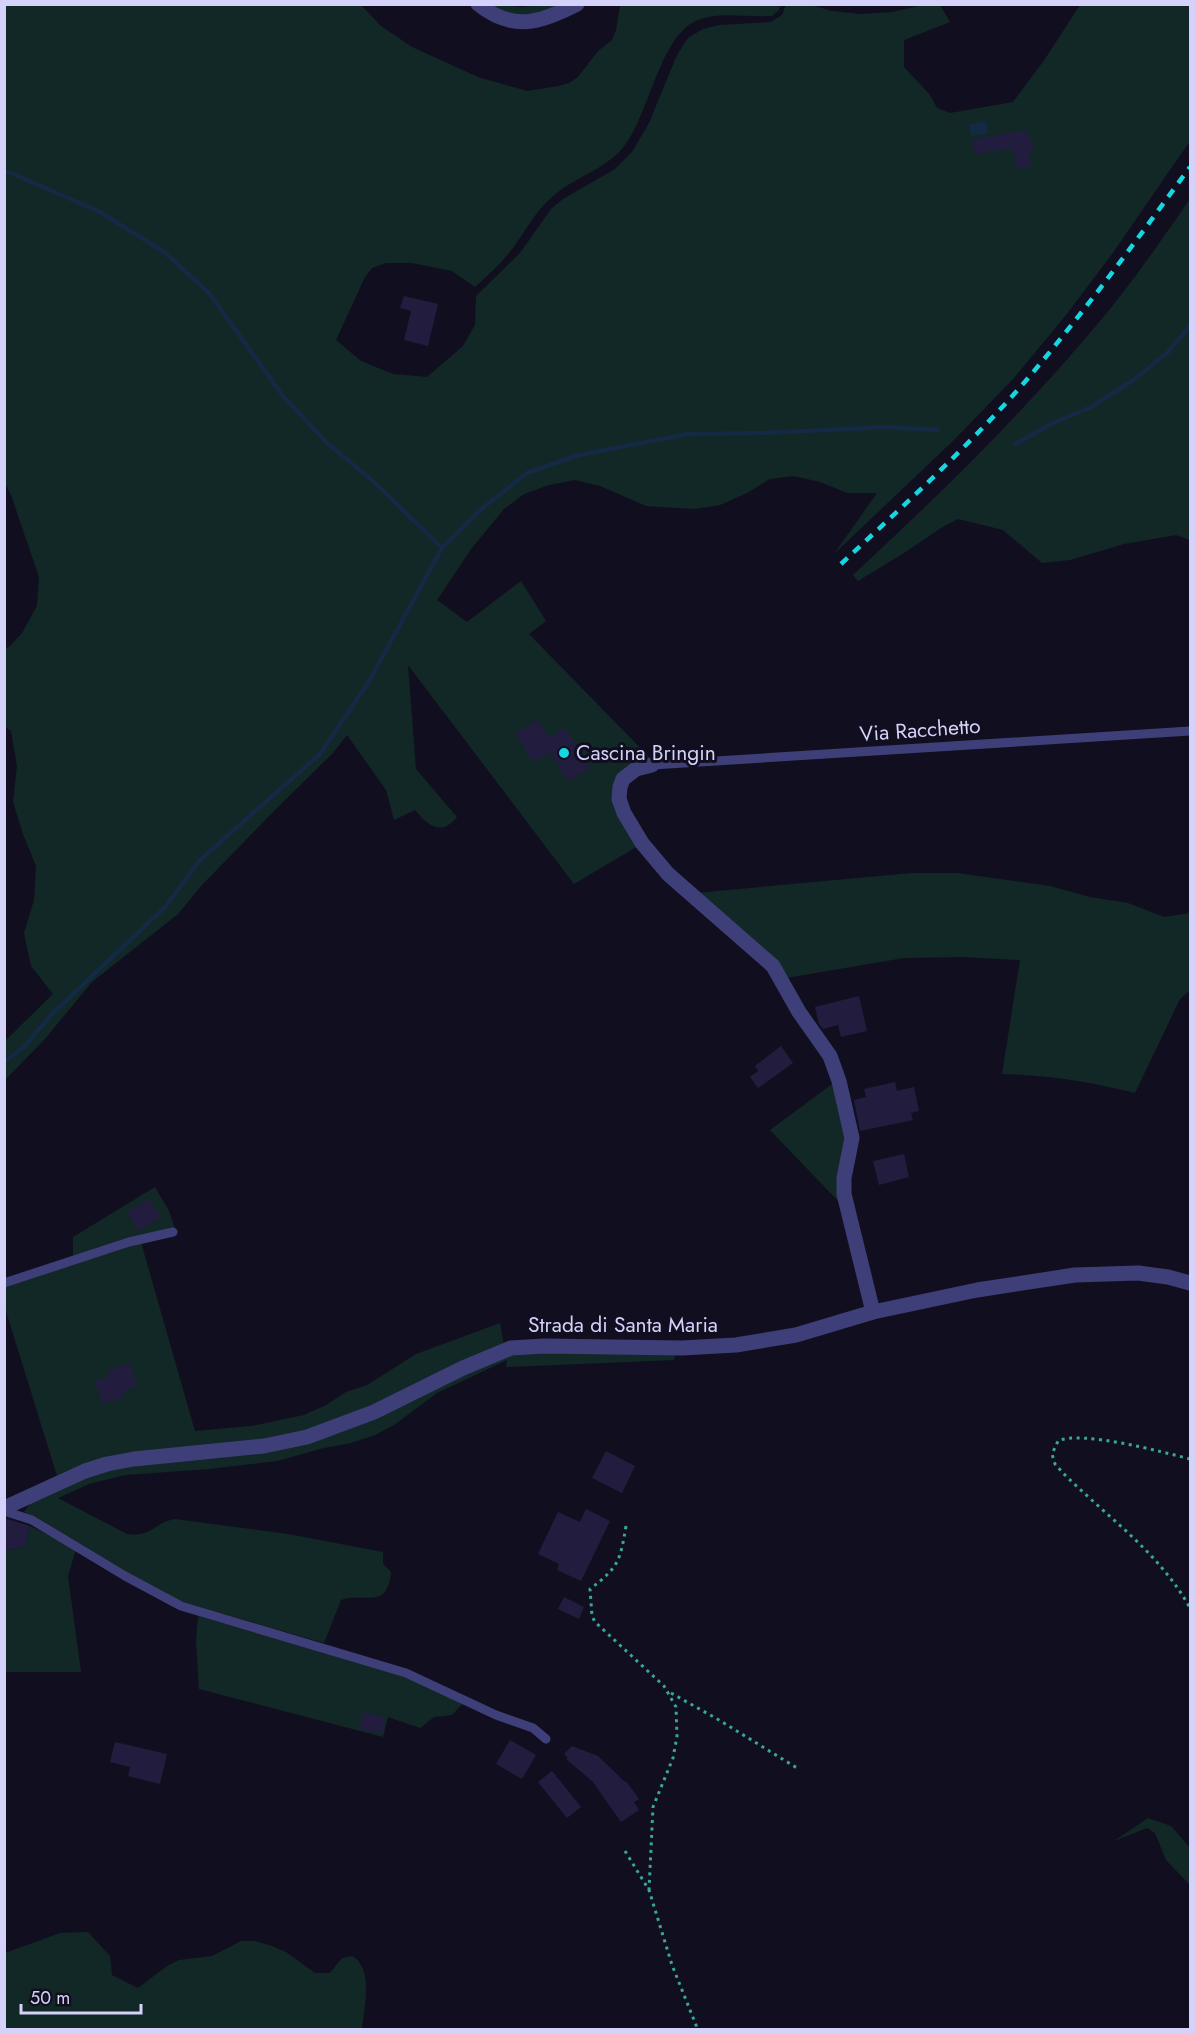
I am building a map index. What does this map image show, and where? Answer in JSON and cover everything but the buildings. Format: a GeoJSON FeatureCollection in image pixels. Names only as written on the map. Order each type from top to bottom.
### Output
{"type":"FeatureCollection","features":[{"type":"Feature","properties":{"kind":"street"},"geometry":{"type":"LineString","coordinates":[[478,4],[500,18],[521,23],[539,20],[577,4]]}},
{"type":"Feature","properties":{"kind":"street"},"geometry":{"type":"LineString","coordinates":[[652,765],[630,772],[620,787],[620,802],[636,835],[668,874],[773,966],[799,1012],[832,1058],[852,1138],[843,1182],[844,1194],[873,1312]]}},
{"type":"Feature","properties":{"kind":"street","name":"Strada di Santa Maria"},"geometry":{"type":"LineString","coordinates":[[4,1509],[78,1473],[107,1464],[153,1457],[258,1447],[307,1437],[374,1412],[463,1368],[511,1348],[728,1346],[796,1335],[873,1312],[993,1287],[1075,1275],[1138,1273],[1191,1283]]}},
{"type":"Feature","properties":{"kind":"lane","name":"Via Racchetto"},"geometry":{"type":"LineString","coordinates":[[652,765],[1191,731]]}},
{"type":"Feature","properties":{"kind":"lane"},"geometry":{"type":"LineString","coordinates":[[4,1283],[134,1240],[173,1232]]}},
{"type":"Feature","properties":{"kind":"lane"},"geometry":{"type":"LineString","coordinates":[[4,1509],[32,1520],[125,1576],[181,1606],[412,1676],[533,1728],[546,1739]]}},
{"type":"Feature","properties":{"kind":"path"},"geometry":{"type":"LineString","coordinates":[[1191,1459],[1134,1446],[1079,1438],[1058,1441],[1052,1454],[1063,1473],[1136,1539],[1163,1567],[1191,1608]]}},
{"type":"Feature","properties":{"kind":"path"},"geometry":{"type":"LineString","coordinates":[[627,1526],[619,1560],[610,1574],[590,1589],[592,1616],[598,1625],[669,1692],[797,1768]]}},
{"type":"Feature","properties":{"kind":"path"},"geometry":{"type":"LineString","coordinates":[[650,1890],[653,1807],[673,1758],[677,1736],[676,1707],[669,1692]]}},
{"type":"Feature","properties":{"kind":"path"},"geometry":{"type":"LineString","coordinates":[[625,1851],[650,1890],[672,1965],[698,2030]]}},
{"type":"Feature","properties":{"kind":"green space"},"geometry":{"type":"Polygon","coordinates":[[[5,5],[361,5],[381,26],[412,47],[478,77],[527,91],[559,86],[578,77],[598,51],[612,40],[620,5],[780,5],[779,10],[772,16],[711,17],[692,23],[681,32],[671,45],[641,116],[625,145],[599,168],[569,185],[545,203],[509,253],[475,287],[452,271],[412,263],[386,263],[372,268],[365,277],[336,340],[361,361],[393,374],[427,377],[463,346],[475,325],[476,296],[520,253],[551,209],[563,199],[615,169],[632,152],[649,123],[677,55],[688,38],[703,29],[719,25],[771,22],[782,15],[786,5],[811,5],[832,11],[861,14],[892,12],[924,5],[940,5],[950,22],[904,40],[904,67],[930,95],[937,108],[950,113],[1013,102],[1045,59],[1080,5],[1190,5],[1190,141],[1112,254],[1066,315],[1013,379],[955,439],[834,554],[877,493],[847,493],[820,482],[794,476],[770,479],[747,493],[720,505],[695,509],[646,506],[600,486],[575,480],[549,485],[524,494],[504,509],[471,549],[437,600],[467,622],[521,581],[546,621],[529,634],[652,760],[619,778],[638,846],[574,884],[408,665],[416,769],[457,817],[440,828],[430,824],[415,810],[394,820],[386,790],[347,735],[333,753],[202,885],[178,914],[92,982],[44,1040],[5,1080],[5,1041],[53,994],[31,966],[24,933],[34,900],[36,866],[13,802],[17,766],[11,731],[5,727],[5,648],[9,647],[22,633],[37,606],[39,577],[5,483],[5,5]]]}},
{"type":"Feature","properties":{"kind":"green space"},"geometry":{"type":"Polygon","coordinates":[[[485,5],[521,7],[569,5],[521,19],[485,5]]]}},
{"type":"Feature","properties":{"kind":"green space"},"geometry":{"type":"Polygon","coordinates":[[[1190,199],[1190,540],[1176,535],[1124,544],[1070,560],[1042,563],[1003,530],[958,519],[858,581],[853,575],[975,458],[1103,318],[1190,199]]]}},
{"type":"Feature","properties":{"kind":"green space"},"geometry":{"type":"Polygon","coordinates":[[[912,873],[957,873],[1050,886],[1090,897],[1128,903],[1164,917],[1190,913],[1190,990],[1180,999],[1135,1093],[1069,1080],[1002,1074],[1020,960],[963,957],[904,958],[786,978],[695,893],[912,873]]]}},
{"type":"Feature","properties":{"kind":"green space"},"geometry":{"type":"Polygon","coordinates":[[[835,1082],[846,1133],[840,1203],[770,1130],[835,1082]]]}},
{"type":"Feature","properties":{"kind":"green space"},"geometry":{"type":"Polygon","coordinates":[[[155,1187],[169,1211],[175,1229],[73,1256],[73,1237],[155,1187]]]}},
{"type":"Feature","properties":{"kind":"green space"},"geometry":{"type":"Polygon","coordinates":[[[141,1242],[195,1431],[252,1426],[304,1415],[346,1392],[367,1385],[416,1354],[500,1323],[504,1345],[320,1428],[58,1479],[5,1308],[4,1287],[141,1242]]]}},
{"type":"Feature","properties":{"kind":"green space"},"geometry":{"type":"Polygon","coordinates":[[[514,1352],[675,1355],[674,1360],[506,1367],[507,1360],[437,1393],[394,1425],[375,1435],[351,1443],[277,1461],[125,1475],[89,1484],[58,1498],[127,1534],[142,1534],[175,1519],[288,1534],[383,1552],[383,1564],[391,1572],[385,1592],[373,1598],[341,1600],[324,1643],[183,1602],[128,1574],[38,1518],[24,1512],[33,1499],[97,1471],[262,1451],[514,1352]]]}},
{"type":"Feature","properties":{"kind":"green space"},"geometry":{"type":"Polygon","coordinates":[[[30,1526],[76,1549],[68,1576],[81,1672],[5,1672],[4,1550],[25,1547],[30,1526]]]}},
{"type":"Feature","properties":{"kind":"green space"},"geometry":{"type":"Polygon","coordinates":[[[198,1616],[408,1678],[463,1703],[452,1715],[434,1717],[420,1728],[388,1717],[383,1737],[199,1689],[196,1641],[198,1616]]]}},
{"type":"Feature","properties":{"kind":"green space"},"geometry":{"type":"Polygon","coordinates":[[[1148,1818],[1171,1826],[1190,1848],[1190,1885],[1166,1860],[1155,1833],[1147,1828],[1114,1841],[1148,1818]]]}},
{"type":"Feature","properties":{"kind":"green space"},"geometry":{"type":"Polygon","coordinates":[[[88,1932],[110,1956],[112,1975],[138,1988],[167,1966],[179,1960],[212,1956],[241,1941],[255,1941],[286,1952],[315,1973],[330,1973],[342,1958],[352,1956],[359,1962],[365,1979],[366,2000],[362,2029],[5,2029],[5,1953],[60,1933],[88,1932]]]}},
{"type":"Feature","properties":{"kind":"water"},"geometry":{"type":"Polygon","coordinates":[[[986,121],[988,133],[971,136],[969,124],[986,121]]]}},
{"type":"Feature","properties":{"kind":"waterway"},"geometry":{"type":"LineString","coordinates":[[4,170],[100,212],[164,252],[209,293],[283,396],[328,444],[373,481],[442,548]]}},
{"type":"Feature","properties":{"kind":"waterway"},"geometry":{"type":"LineString","coordinates":[[1016,444],[1051,424],[1091,407],[1132,381],[1167,353],[1190,326]]}},
{"type":"Feature","properties":{"kind":"waterway"},"geometry":{"type":"LineString","coordinates":[[4,1062],[24,1047],[52,1014],[166,906],[199,861],[320,754],[368,683],[442,548],[479,511],[527,473],[579,455],[688,434],[886,427],[938,430]]}},
{"type":"Feature","properties":{"kind":"railway"},"geometry":{"type":"LineString","coordinates":[[841,564],[1002,408],[1088,304],[1190,167]]}},
{"type":"Feature","properties":{"kind":"place","name":"Cascina Bringin"},"geometry":{"type":"Point","coordinates":[564,753]}}]}
